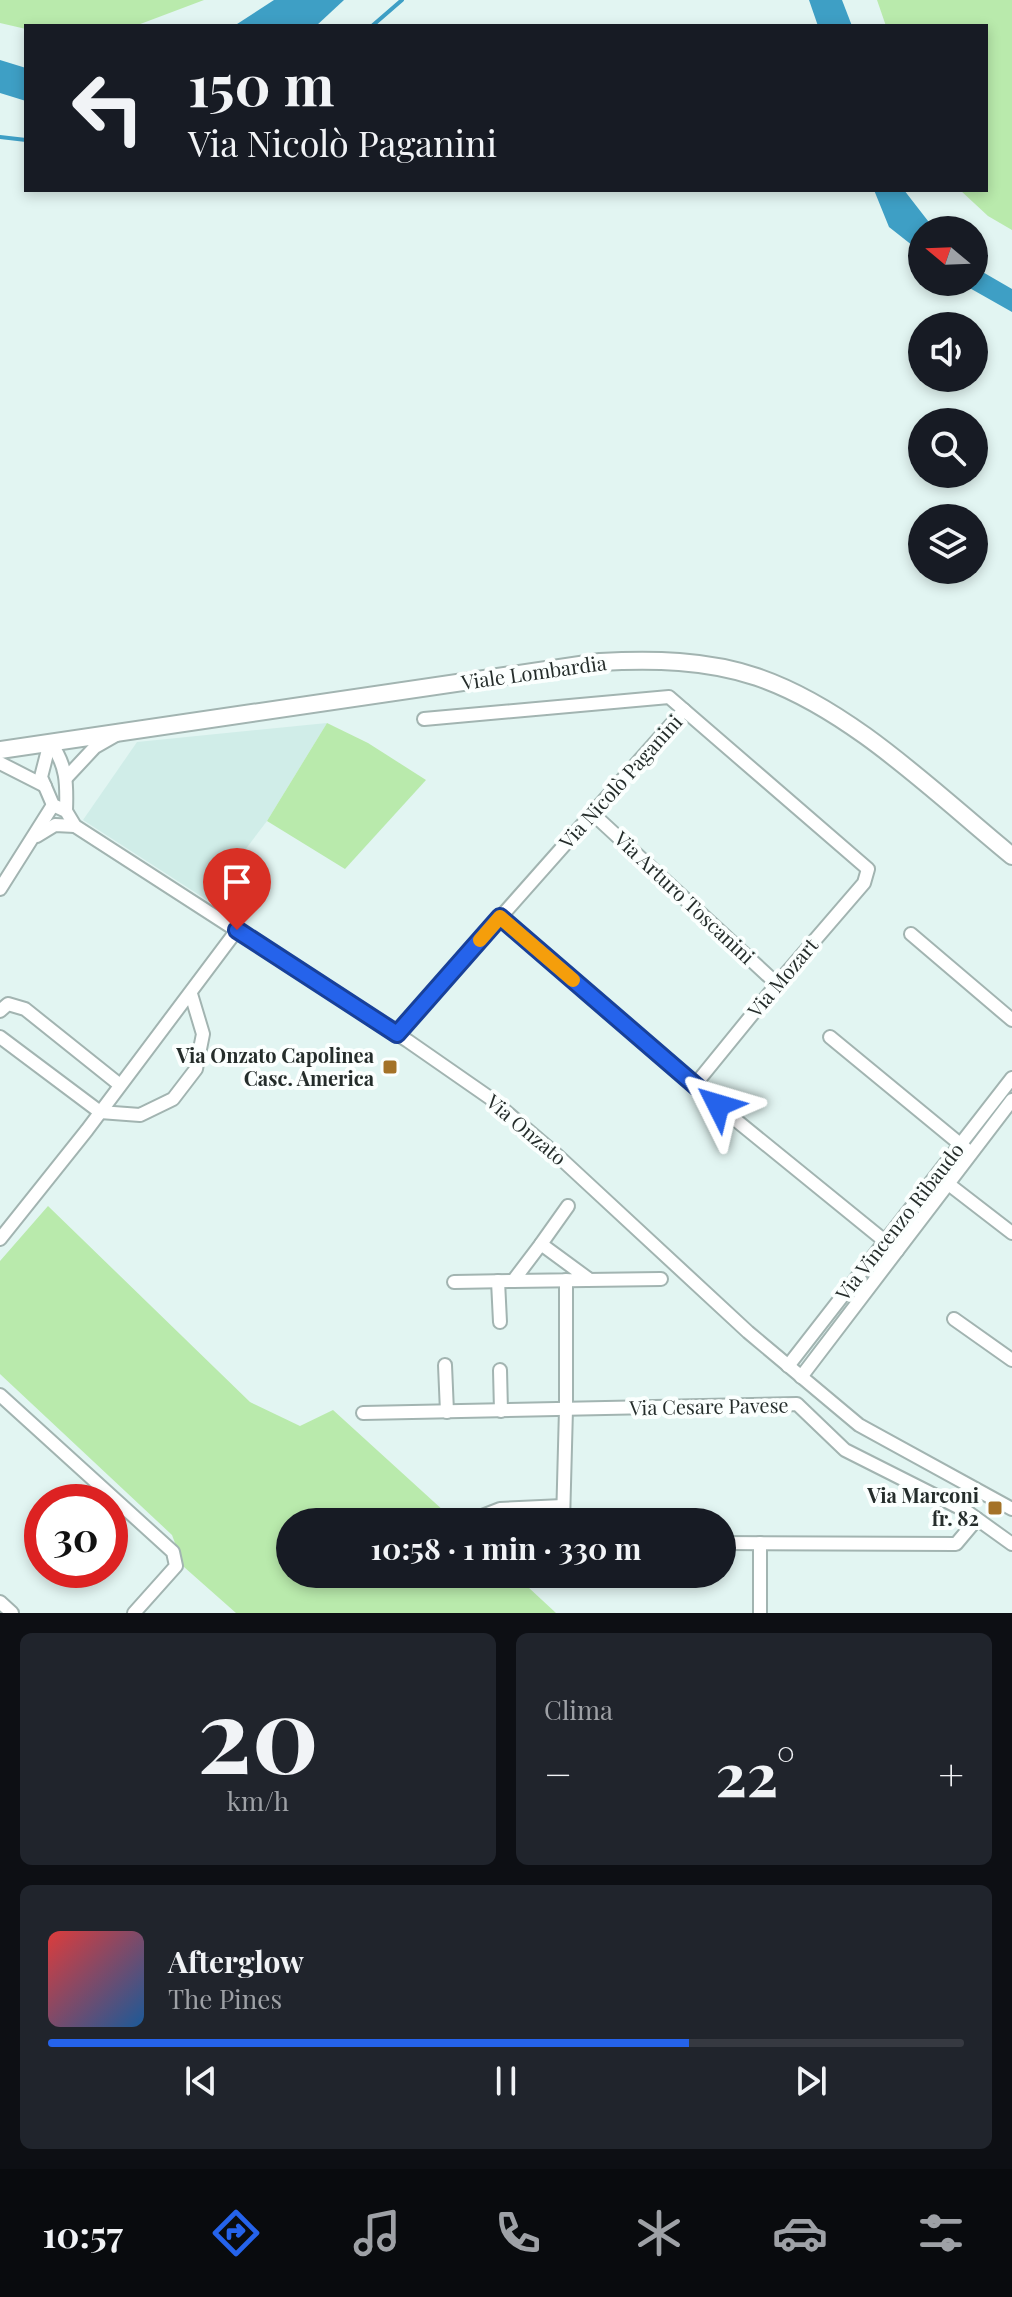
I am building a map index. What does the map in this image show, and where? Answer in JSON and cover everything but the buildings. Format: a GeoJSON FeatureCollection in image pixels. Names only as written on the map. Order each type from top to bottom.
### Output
{"type":"FeatureCollection","features":[{"type":"Feature","properties":{"kind":"street","name":"Viale Lombardia"},"geometry":{"type":"LineString","coordinates":[[0,750],[600,662],[682,662],[756,676],[832,712],[1012,856]]}},
{"type":"Feature","properties":{"kind":"street"},"geometry":{"type":"LineString","coordinates":[[424,719],[669,697],[684,710]]}},
{"type":"Feature","properties":{"kind":"street","name":"Via Nicolò Paganini"},"geometry":{"type":"LineString","coordinates":[[397,1034],[684,710],[868,869]]}},
{"type":"Feature","properties":{"kind":"street"},"geometry":{"type":"LineString","coordinates":[[67,777],[95,747],[121,732]]}},
{"type":"Feature","properties":{"kind":"street"},"geometry":{"type":"LineString","coordinates":[[50,742],[60,755],[67,777],[66,811],[75,826]]}},
{"type":"Feature","properties":{"kind":"street"},"geometry":{"type":"LineString","coordinates":[[50,742],[41,777],[53,805],[66,811]]}},
{"type":"Feature","properties":{"kind":"street"},"geometry":{"type":"LineString","coordinates":[[0,763],[45,786]]}},
{"type":"Feature","properties":{"kind":"street"},"geometry":{"type":"LineString","coordinates":[[0,889],[53,805]]}},
{"type":"Feature","properties":{"kind":"street","name":"Via Arturo Toscanini"},"geometry":{"type":"LineString","coordinates":[[592,813],[777,984]]}},
{"type":"Feature","properties":{"kind":"street"},"geometry":{"type":"LineString","coordinates":[[34,837],[55,825],[75,826]]}},
{"type":"Feature","properties":{"kind":"street","name":"Via Onzato"},"geometry":{"type":"LineString","coordinates":[[75,826],[397,1034],[490,1098],[788,1366],[859,1425],[1012,1509]]}},
{"type":"Feature","properties":{"kind":"street","name":"Via Mozart"},"geometry":{"type":"LineString","coordinates":[[694,1086],[864,883],[868,869]]}},
{"type":"Feature","properties":{"kind":"street"},"geometry":{"type":"LineString","coordinates":[[500,917],[694,1086],[897,1251]]}},
{"type":"Feature","properties":{"kind":"street"},"geometry":{"type":"LineString","coordinates":[[0,1239],[191,994],[237,930]]}},
{"type":"Feature","properties":{"kind":"street"},"geometry":{"type":"LineString","coordinates":[[911,934],[1012,1020]]}},
{"type":"Feature","properties":{"kind":"street"},"geometry":{"type":"LineString","coordinates":[[0,1037],[100,1112],[140,1115],[173,1099],[196,1069],[203,1034],[191,994]]}},
{"type":"Feature","properties":{"kind":"street"},"geometry":{"type":"LineString","coordinates":[[0,1011],[8,1004],[25,1009],[120,1085]]}},
{"type":"Feature","properties":{"kind":"street"},"geometry":{"type":"LineString","coordinates":[[830,1037],[966,1149]]}},
{"type":"Feature","properties":{"kind":"street","name":"Via Vincenzo Ribaudo"},"geometry":{"type":"LineString","coordinates":[[801,1377],[948,1184],[966,1149],[1012,1078]]}},
{"type":"Feature","properties":{"kind":"street","name":"Via Vincenzo Ribaudo"},"geometry":{"type":"LineString","coordinates":[[788,1366],[937,1175],[1012,1100]]}},
{"type":"Feature","properties":{"kind":"street"},"geometry":{"type":"LineString","coordinates":[[937,1175],[1012,1233]]}},
{"type":"Feature","properties":{"kind":"street"},"geometry":{"type":"LineString","coordinates":[[513,1281],[568,1206]]}},
{"type":"Feature","properties":{"kind":"street"},"geometry":{"type":"LineString","coordinates":[[541,1244],[590,1280]]}},
{"type":"Feature","properties":{"kind":"street"},"geometry":{"type":"LineString","coordinates":[[454,1282],[661,1279]]}},
{"type":"Feature","properties":{"kind":"street"},"geometry":{"type":"LineString","coordinates":[[521,1508],[563,1506],[566,1280]]}},
{"type":"Feature","properties":{"kind":"street"},"geometry":{"type":"LineString","coordinates":[[498,1281],[500,1322]]}},
{"type":"Feature","properties":{"kind":"street"},"geometry":{"type":"LineString","coordinates":[[954,1319],[1012,1360]]}},
{"type":"Feature","properties":{"kind":"street"},"geometry":{"type":"LineString","coordinates":[[445,1365],[447,1412]]}},
{"type":"Feature","properties":{"kind":"street"},"geometry":{"type":"LineString","coordinates":[[500,1370],[501,1411]]}},
{"type":"Feature","properties":{"kind":"street"},"geometry":{"type":"LineString","coordinates":[[0,1395],[173,1552],[176,1566],[134,1613]]}},
{"type":"Feature","properties":{"kind":"street","name":"Via Cesare Pavese"},"geometry":{"type":"LineString","coordinates":[[363,1413],[797,1404],[845,1450],[977,1519],[1012,1544]]}},
{"type":"Feature","properties":{"kind":"street"},"geometry":{"type":"LineString","coordinates":[[832,1438],[847,1415]]}},
{"type":"Feature","properties":{"kind":"street"},"geometry":{"type":"LineString","coordinates":[[736,1543],[956,1544],[977,1519]]}},
{"type":"Feature","properties":{"kind":"street"},"geometry":{"type":"LineString","coordinates":[[760,1543],[760,1613]]}},
{"type":"Feature","properties":{"kind":"street"},"geometry":{"type":"LineString","coordinates":[[0,1602],[12,1613]]}},
{"type":"Feature","properties":{"kind":"shaded area"},"geometry":{"type":"Polygon","coordinates":[[[327,723],[267,821],[207,900],[83,820],[137,742],[327,723]]]}},
{"type":"Feature","properties":{"kind":"green space"},"geometry":{"type":"Polygon","coordinates":[[[0,0],[204,0],[140,24],[24,24],[24,29],[0,23],[0,0]]]}},
{"type":"Feature","properties":{"kind":"green space"},"geometry":{"type":"Polygon","coordinates":[[[877,0],[1012,0],[1012,230],[988,216],[962,192],[988,192],[988,24],[885,24],[877,0]]]}},
{"type":"Feature","properties":{"kind":"green space"},"geometry":{"type":"Polygon","coordinates":[[[327,723],[368,743],[426,780],[345,869],[267,821],[327,723]]]}},
{"type":"Feature","properties":{"kind":"green space"},"geometry":{"type":"Polygon","coordinates":[[[48,1206],[250,1402],[300,1426],[333,1410],[441,1508],[276,1508],[276,1588],[529,1588],[556,1613],[236,1613],[184,1567],[172,1535],[128,1494],[128,1484],[118,1484],[0,1374],[0,1261],[48,1206]]]}},
{"type":"Feature","properties":{"kind":"water"},"geometry":{"type":"Polygon","coordinates":[[[274,0],[344,0],[318,24],[237,24],[274,0]]]}},
{"type":"Feature","properties":{"kind":"water"},"geometry":{"type":"Polygon","coordinates":[[[809,0],[842,0],[851,24],[817,24],[809,0]]]}},
{"type":"Feature","properties":{"kind":"water"},"geometry":{"type":"Polygon","coordinates":[[[0,60],[24,67],[24,100],[0,93],[0,60]]]}},
{"type":"Feature","properties":{"kind":"water"},"geometry":{"type":"Polygon","coordinates":[[[875,192],[906,192],[924,216],[908,216],[908,242],[889,227],[875,192]]]}},
{"type":"Feature","properties":{"kind":"water"},"geometry":{"type":"Polygon","coordinates":[[[988,275],[1012,289],[1012,312],[984,296],[988,296],[988,275]]]}},
{"type":"Feature","properties":{"kind":"waterway"},"geometry":{"type":"LineString","coordinates":[[374,24],[402,0]]}},
{"type":"Feature","properties":{"kind":"waterway"},"geometry":{"type":"LineString","coordinates":[[0,137],[24,140]]}},
{"type":"Feature","properties":{"kind":"slow traffic"},"geometry":{"type":"LineString","coordinates":[[480,940],[500,917],[573,980]]}},
{"type":"Feature","properties":{"kind":"place","name":"Via Onzato Capolinea Casc. America"},"geometry":{"type":"Point","coordinates":[390,1067]}},
{"type":"Feature","properties":{"kind":"place","name":"Via Marconi fr. 82"},"geometry":{"type":"Point","coordinates":[995,1508]}},
{"type":"Feature","properties":{"kind":"route"},"geometry":{"type":"LineString","coordinates":[[237,930],[397,1034],[500,917],[718,1105]]}}]}
